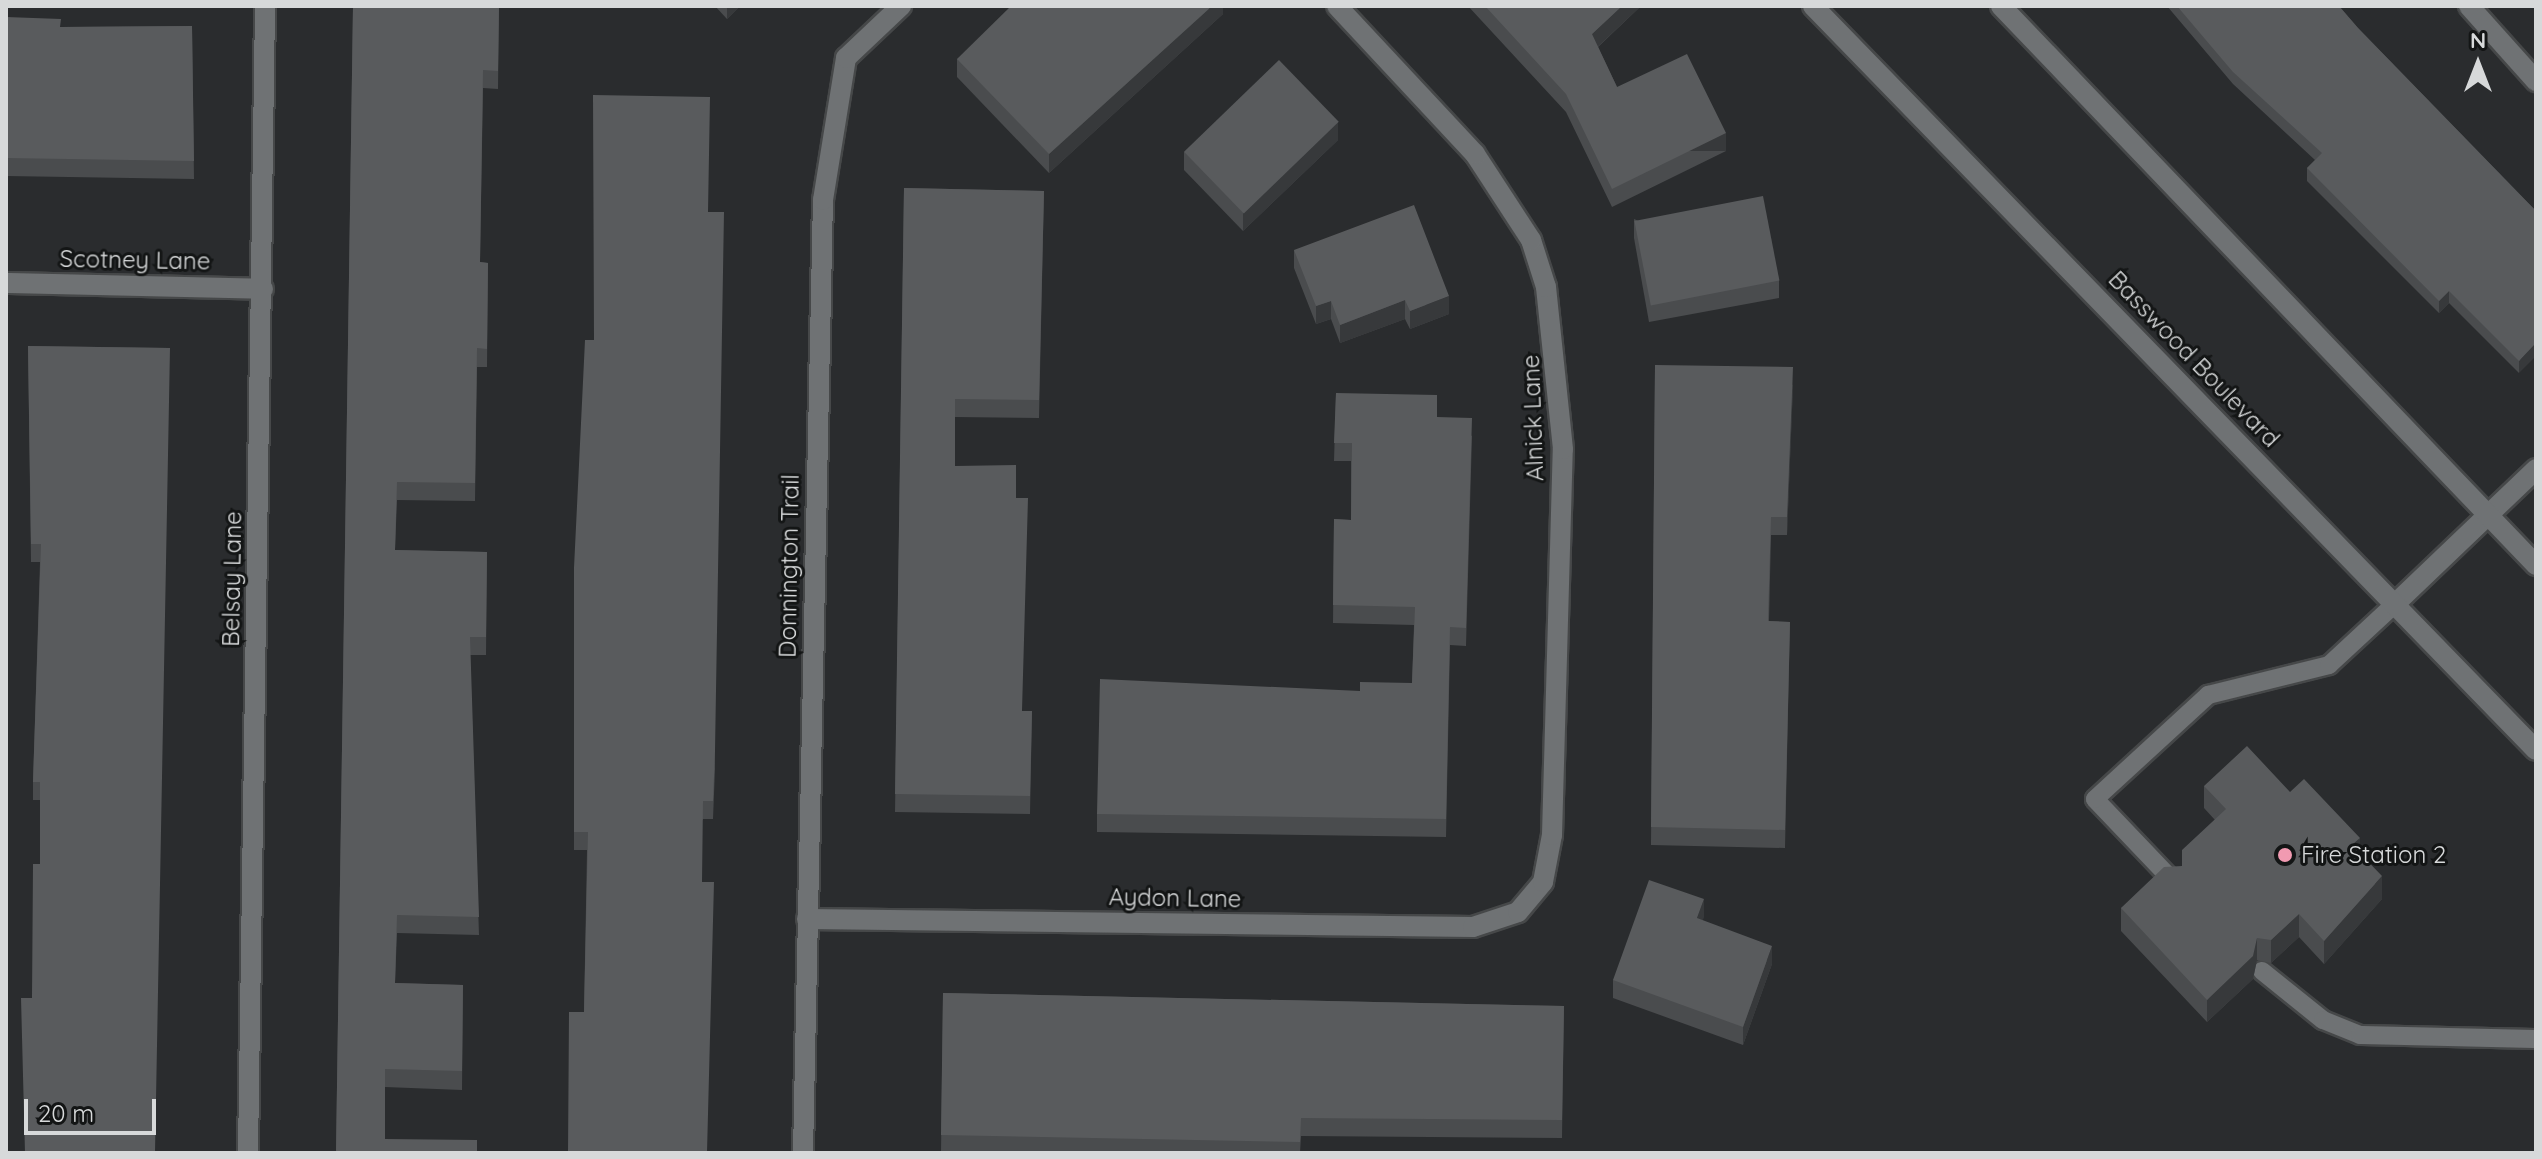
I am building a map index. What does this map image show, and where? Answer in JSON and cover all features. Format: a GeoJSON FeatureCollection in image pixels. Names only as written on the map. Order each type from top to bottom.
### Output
{"type":"FeatureCollection","features":[{"type":"Feature","properties":{"kind":"street","name":"Belsay Lane"},"geometry":{"type":"LineString","coordinates":[[248,1153],[265,6]]}},
{"type":"Feature","properties":{"kind":"street","name":"Donnington Trail"},"geometry":{"type":"LineString","coordinates":[[803,1153],[823,200],[846,58],[901,6]]}},
{"type":"Feature","properties":{"kind":"street","name":"Alnick Lane"},"geometry":{"type":"LineString","coordinates":[[1337,6],[1475,154],[1531,240],[1546,287],[1563,449],[1552,835],[1533,898]]}},
{"type":"Feature","properties":{"kind":"street","name":"Basswood Boulevard"},"geometry":{"type":"LineString","coordinates":[[1813,6],[2536,750]]}},
{"type":"Feature","properties":{"kind":"street"},"geometry":{"type":"LineString","coordinates":[[2001,6],[2536,565]]}},
{"type":"Feature","properties":{"kind":"street"},"geometry":{"type":"LineString","coordinates":[[2469,6],[2536,81]]}},
{"type":"Feature","properties":{"kind":"street","name":"Scotney Lane"},"geometry":{"type":"LineString","coordinates":[[6,283],[263,289]]}},
{"type":"Feature","properties":{"kind":"street"},"geometry":{"type":"LineString","coordinates":[[2396,603],[2536,469]]}},
{"type":"Feature","properties":{"kind":"street","name":"Aydon Lane"},"geometry":{"type":"LineString","coordinates":[[807,919],[1473,927],[1498,923],[1533,898]]}},
{"type":"Feature","properties":{"kind":"lane"},"geometry":{"type":"LineString","coordinates":[[2173,881],[2095,799],[2208,695],[2329,665],[2396,603]]}},
{"type":"Feature","properties":{"kind":"lane"},"geometry":{"type":"LineString","coordinates":[[2262,971],[2323,1020],[2360,1035],[2536,1039]]}},
{"type":"Feature","properties":{"kind":"building"},"geometry":{"type":"Polygon","coordinates":[[[353,6],[499,6],[498,71],[483,70],[480,262],[488,263],[487,349],[477,348],[475,483],[397,482],[395,550],[487,552],[486,637],[470,637],[479,917],[397,915],[395,983],[463,985],[462,1071],[385,1069],[385,1139],[477,1140],[477,1153],[336,1153],[353,6]]]}},
{"type":"Feature","properties":{"kind":"building"},"geometry":{"type":"Polygon","coordinates":[[[1011,6],[1212,6],[1049,154],[957,59],[1011,6]]]}},
{"type":"Feature","properties":{"kind":"building"},"geometry":{"type":"Polygon","coordinates":[[[1485,6],[1622,6],[1592,34],[1617,87],[1687,54],[1726,133],[1612,189],[1566,94],[1485,6]]]}},
{"type":"Feature","properties":{"kind":"building"},"geometry":{"type":"Polygon","coordinates":[[[2177,6],[2339,6],[2536,211],[2536,343],[2519,361],[2449,291],[2439,301],[2307,168],[2322,153],[2233,72],[2177,6]]]}},
{"type":"Feature","properties":{"kind":"building"},"geometry":{"type":"Polygon","coordinates":[[[6,17],[61,19],[60,27],[192,26],[194,161],[6,158],[6,17]]]}},
{"type":"Feature","properties":{"kind":"building"},"geometry":{"type":"Polygon","coordinates":[[[1279,60],[1339,122],[1244,214],[1184,152],[1279,60]]]}},
{"type":"Feature","properties":{"kind":"building"},"geometry":{"type":"Polygon","coordinates":[[[593,95],[710,97],[708,212],[724,212],[715,751],[713,801],[703,801],[702,882],[714,882],[707,1153],[568,1153],[569,1012],[584,1012],[588,832],[574,832],[574,568],[585,340],[594,340],[593,95]]]}},
{"type":"Feature","properties":{"kind":"building"},"geometry":{"type":"Polygon","coordinates":[[[904,188],[1044,191],[1039,400],[955,399],[955,466],[1016,465],[1016,498],[1028,498],[1022,711],[1032,711],[1030,796],[895,794],[904,188]]]}},
{"type":"Feature","properties":{"kind":"building"},"geometry":{"type":"Polygon","coordinates":[[[1763,196],[1779,280],[1651,305],[1634,221],[1763,196]]]}},
{"type":"Feature","properties":{"kind":"building"},"geometry":{"type":"Polygon","coordinates":[[[1414,205],[1449,296],[1410,311],[1405,300],[1340,325],[1331,301],[1316,306],[1294,250],[1414,205]]]}},
{"type":"Feature","properties":{"kind":"building"},"geometry":{"type":"Polygon","coordinates":[[[28,346],[170,348],[155,1153],[25,1153],[21,998],[32,998],[33,864],[40,864],[40,782],[33,782],[41,544],[31,544],[28,346]]]}},
{"type":"Feature","properties":{"kind":"building"},"geometry":{"type":"Polygon","coordinates":[[[1655,365],[1793,367],[1787,517],[1771,517],[1768,621],[1790,622],[1785,830],[1651,827],[1655,365]]]}},
{"type":"Feature","properties":{"kind":"building"},"geometry":{"type":"Polygon","coordinates":[[[1336,393],[1437,395],[1437,417],[1472,418],[1466,628],[1450,627],[1446,819],[1097,814],[1100,679],[1360,691],[1360,682],[1412,683],[1415,607],[1333,605],[1334,519],[1351,520],[1352,443],[1334,443],[1336,393]]]}},
{"type":"Feature","properties":{"kind":"building"},"geometry":{"type":"Polygon","coordinates":[[[2247,746],[2290,792],[2304,779],[2360,838],[2352,845],[2382,876],[2324,941],[2299,914],[2271,940],[2257,938],[2253,956],[2207,1000],[2121,908],[2164,867],[2182,866],[2182,850],[2226,809],[2204,786],[2247,746]]]}},
{"type":"Feature","properties":{"kind":"building"},"geometry":{"type":"Polygon","coordinates":[[[1649,880],[1704,899],[1697,918],[1772,946],[1743,1027],[1613,980],[1649,880]]]}},
{"type":"Feature","properties":{"kind":"building"},"geometry":{"type":"Polygon","coordinates":[[[943,993],[1564,1006],[1562,1120],[1301,1118],[1300,1142],[941,1135],[943,993]]]}},
{"type":"Feature","properties":{"kind":"place","name":"Fire Station 2"},"geometry":{"type":"Point","coordinates":[2285,855]}}]}
